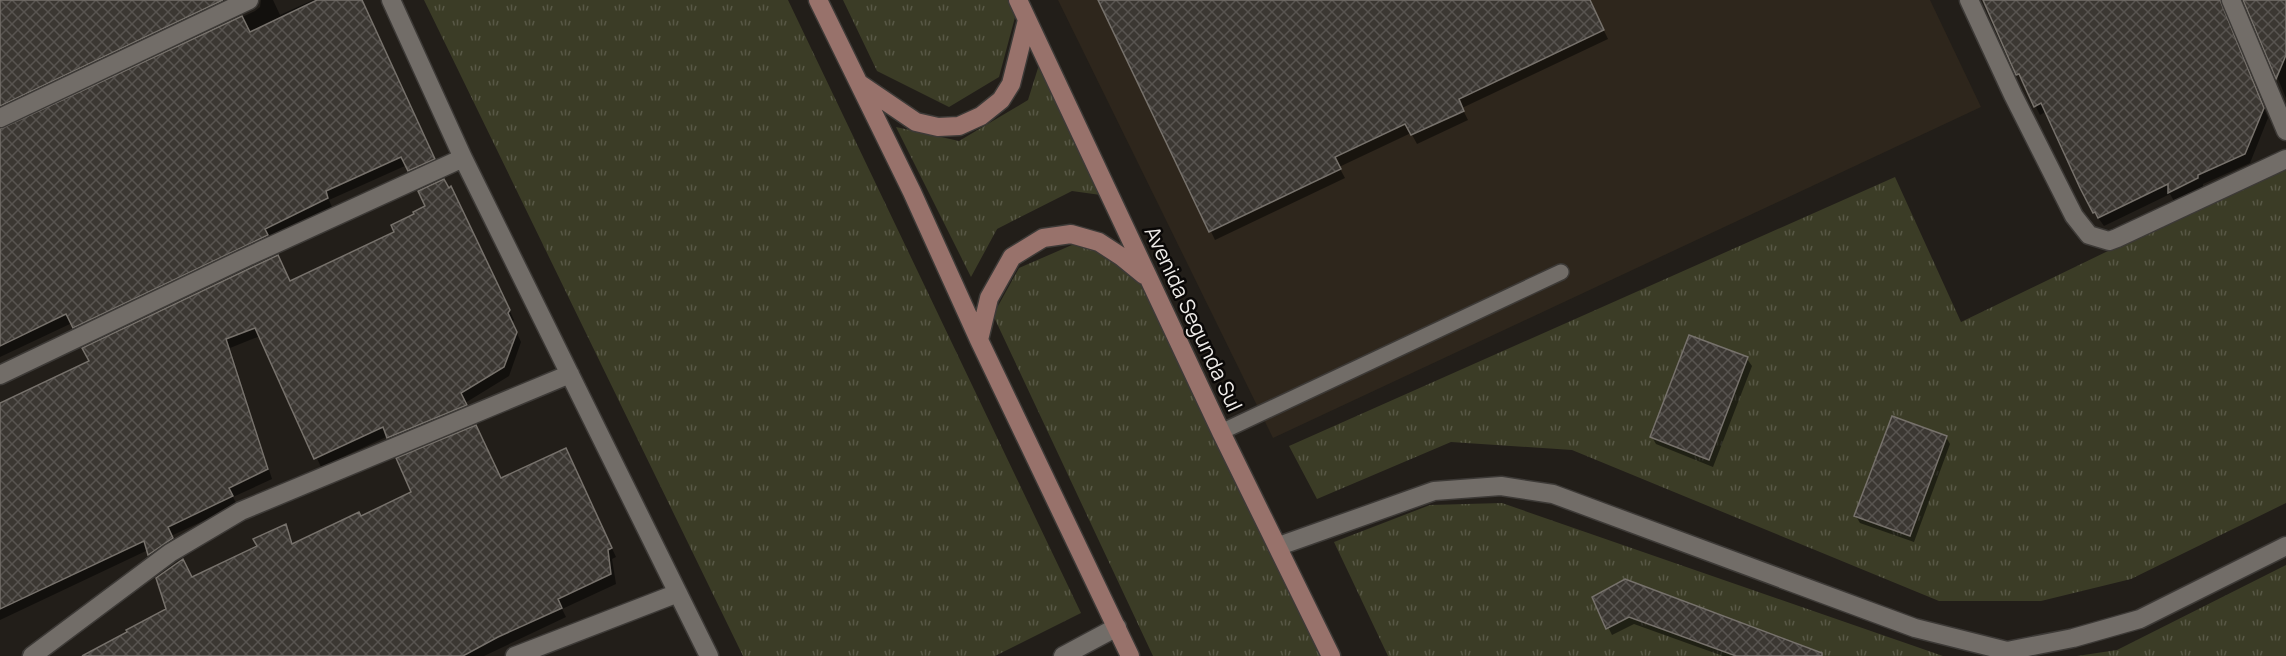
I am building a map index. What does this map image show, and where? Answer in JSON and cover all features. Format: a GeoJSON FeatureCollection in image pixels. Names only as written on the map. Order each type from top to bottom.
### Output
{"type":"FeatureCollection","features":[{"type":"Feature","properties":{"kind":"main road"},"geometry":{"type":"LineString","coordinates":[[818,0],[912,192],[979,340],[1130,656]]}},
{"type":"Feature","properties":{"kind":"main road","name":"Avenida Segunda Sul"},"geometry":{"type":"LineString","coordinates":[[1018,0],[1221,432],[1279,546],[1331,656]]}},
{"type":"Feature","properties":{"kind":"main road"},"geometry":{"type":"LineString","coordinates":[[858,83],[916,122],[938,127],[959,126],[981,116],[1000,100],[1011,84],[1027,20]]}},
{"type":"Feature","properties":{"kind":"main road"},"geometry":{"type":"LineString","coordinates":[[979,340],[988,298],[1011,257],[1043,238],[1071,234],[1099,242],[1148,278]]}},
{"type":"Feature","properties":{"kind":"street"},"geometry":{"type":"LineString","coordinates":[[0,118],[249,0]]}},
{"type":"Feature","properties":{"kind":"street"},"geometry":{"type":"LineString","coordinates":[[391,0],[463,158],[709,656]]}},
{"type":"Feature","properties":{"kind":"street"},"geometry":{"type":"LineString","coordinates":[[1969,0],[2013,95],[2074,216],[2089,235],[2109,241],[2117,238],[2286,159]]}},
{"type":"Feature","properties":{"kind":"street"},"geometry":{"type":"LineString","coordinates":[[2231,0],[2286,131]]}},
{"type":"Feature","properties":{"kind":"street"},"geometry":{"type":"LineString","coordinates":[[0,375],[249,256],[463,158]]}},
{"type":"Feature","properties":{"kind":"street"},"geometry":{"type":"LineString","coordinates":[[32,656],[170,553],[241,511],[570,374]]}},
{"type":"Feature","properties":{"kind":"street"},"geometry":{"type":"LineString","coordinates":[[1279,546],[1434,491],[1501,486],[1553,494],[1915,628],[2007,651],[2073,638],[2140,619],[2286,546]]}},
{"type":"Feature","properties":{"kind":"street"},"geometry":{"type":"LineString","coordinates":[[515,656],[678,593]]}},
{"type":"Feature","properties":{"kind":"street"},"geometry":{"type":"LineString","coordinates":[[1063,656],[1117,627]]}},
{"type":"Feature","properties":{"kind":"lane"},"geometry":{"type":"LineString","coordinates":[[1221,432],[1561,272]]}},
{"type":"Feature","properties":{"kind":"shaded area"},"geometry":{"type":"Polygon","coordinates":[[[1058,0],[1930,0],[1981,107],[1273,438],[1058,0]]]}},
{"type":"Feature","properties":{"kind":"green space"},"geometry":{"type":"Polygon","coordinates":[[[424,0],[788,0],[1081,613],[995,656],[743,656],[424,0]]]}},
{"type":"Feature","properties":{"kind":"green space"},"geometry":{"type":"Polygon","coordinates":[[[843,0],[1015,0],[1018,6],[999,77],[949,107],[877,71],[843,0]]]}},
{"type":"Feature","properties":{"kind":"green space"},"geometry":{"type":"Polygon","coordinates":[[[1043,52],[1115,197],[1072,191],[997,229],[971,277],[896,127],[959,141],[1028,100],[1043,52]]]}},
{"type":"Feature","properties":{"kind":"green space"},"geometry":{"type":"Polygon","coordinates":[[[2286,165],[2286,503],[2131,579],[2041,601],[1939,601],[1572,450],[1451,442],[1317,499],[1289,446],[1895,177],[1961,322],[2286,165]]]}},
{"type":"Feature","properties":{"kind":"green space"},"geometry":{"type":"Polygon","coordinates":[[[1088,238],[1130,253],[1241,482],[1321,656],[1153,656],[993,315],[1019,268],[1088,238]]]}},
{"type":"Feature","properties":{"kind":"green space"},"geometry":{"type":"Polygon","coordinates":[[[1502,503],[1943,656],[1388,656],[1334,542],[1430,505],[1502,503]]]}},
{"type":"Feature","properties":{"kind":"green space"},"geometry":{"type":"Polygon","coordinates":[[[2286,565],[2286,656],[2077,656],[2117,650],[2286,565]]]}},
{"type":"Feature","properties":{"kind":"building"},"geometry":{"type":"Polygon","coordinates":[[[0,0],[223,0],[0,106],[0,0]]]}},
{"type":"Feature","properties":{"kind":"building"},"geometry":{"type":"Polygon","coordinates":[[[317,0],[362,0],[435,159],[408,171],[401,157],[326,191],[328,198],[265,229],[268,235],[73,328],[66,314],[0,346],[0,129],[242,16],[250,32],[317,0]]]}},
{"type":"Feature","properties":{"kind":"building"},"geometry":{"type":"Polygon","coordinates":[[[1098,0],[1590,0],[1604,30],[1459,99],[1464,111],[1411,135],[1405,124],[1335,157],[1341,169],[1209,232],[1098,0]]]}},
{"type":"Feature","properties":{"kind":"building"},"geometry":{"type":"Polygon","coordinates":[[[1983,0],[2220,0],[2264,108],[2245,154],[2198,175],[2198,178],[2168,193],[2168,184],[2098,218],[2080,188],[2041,103],[2034,107],[2019,74],[2016,75],[1983,0]]]}},
{"type":"Feature","properties":{"kind":"building"},"geometry":{"type":"Polygon","coordinates":[[[2243,0],[2286,0],[2286,55],[2276,79],[2243,0]]]}},
{"type":"Feature","properties":{"kind":"building"},"geometry":{"type":"Polygon","coordinates":[[[444,179],[449,188],[451,186],[510,310],[508,313],[517,332],[504,367],[461,393],[467,405],[387,438],[383,427],[314,459],[255,328],[226,339],[268,469],[229,488],[233,496],[168,527],[173,538],[148,555],[144,541],[0,609],[0,403],[89,361],[82,348],[278,255],[290,281],[394,232],[391,225],[425,206],[418,191],[444,179]]]}},
{"type":"Feature","properties":{"kind":"building"},"geometry":{"type":"Polygon","coordinates":[[[1689,335],[1748,357],[1709,460],[1650,437],[1689,335]]]}},
{"type":"Feature","properties":{"kind":"building"},"geometry":{"type":"Polygon","coordinates":[[[1892,416],[1947,436],[1910,536],[1854,516],[1892,416]]]}},
{"type":"Feature","properties":{"kind":"building"},"geometry":{"type":"Polygon","coordinates":[[[476,425],[501,478],[566,448],[612,548],[608,550],[611,574],[558,599],[562,608],[498,637],[463,656],[82,656],[166,609],[156,578],[183,559],[192,577],[257,546],[253,539],[286,524],[292,544],[359,512],[361,516],[411,492],[396,458],[476,425]]]}},
{"type":"Feature","properties":{"kind":"building"},"geometry":{"type":"Polygon","coordinates":[[[1625,579],[1822,653],[1822,656],[1736,656],[1629,617],[1606,629],[1592,597],[1625,579]]]}}]}
